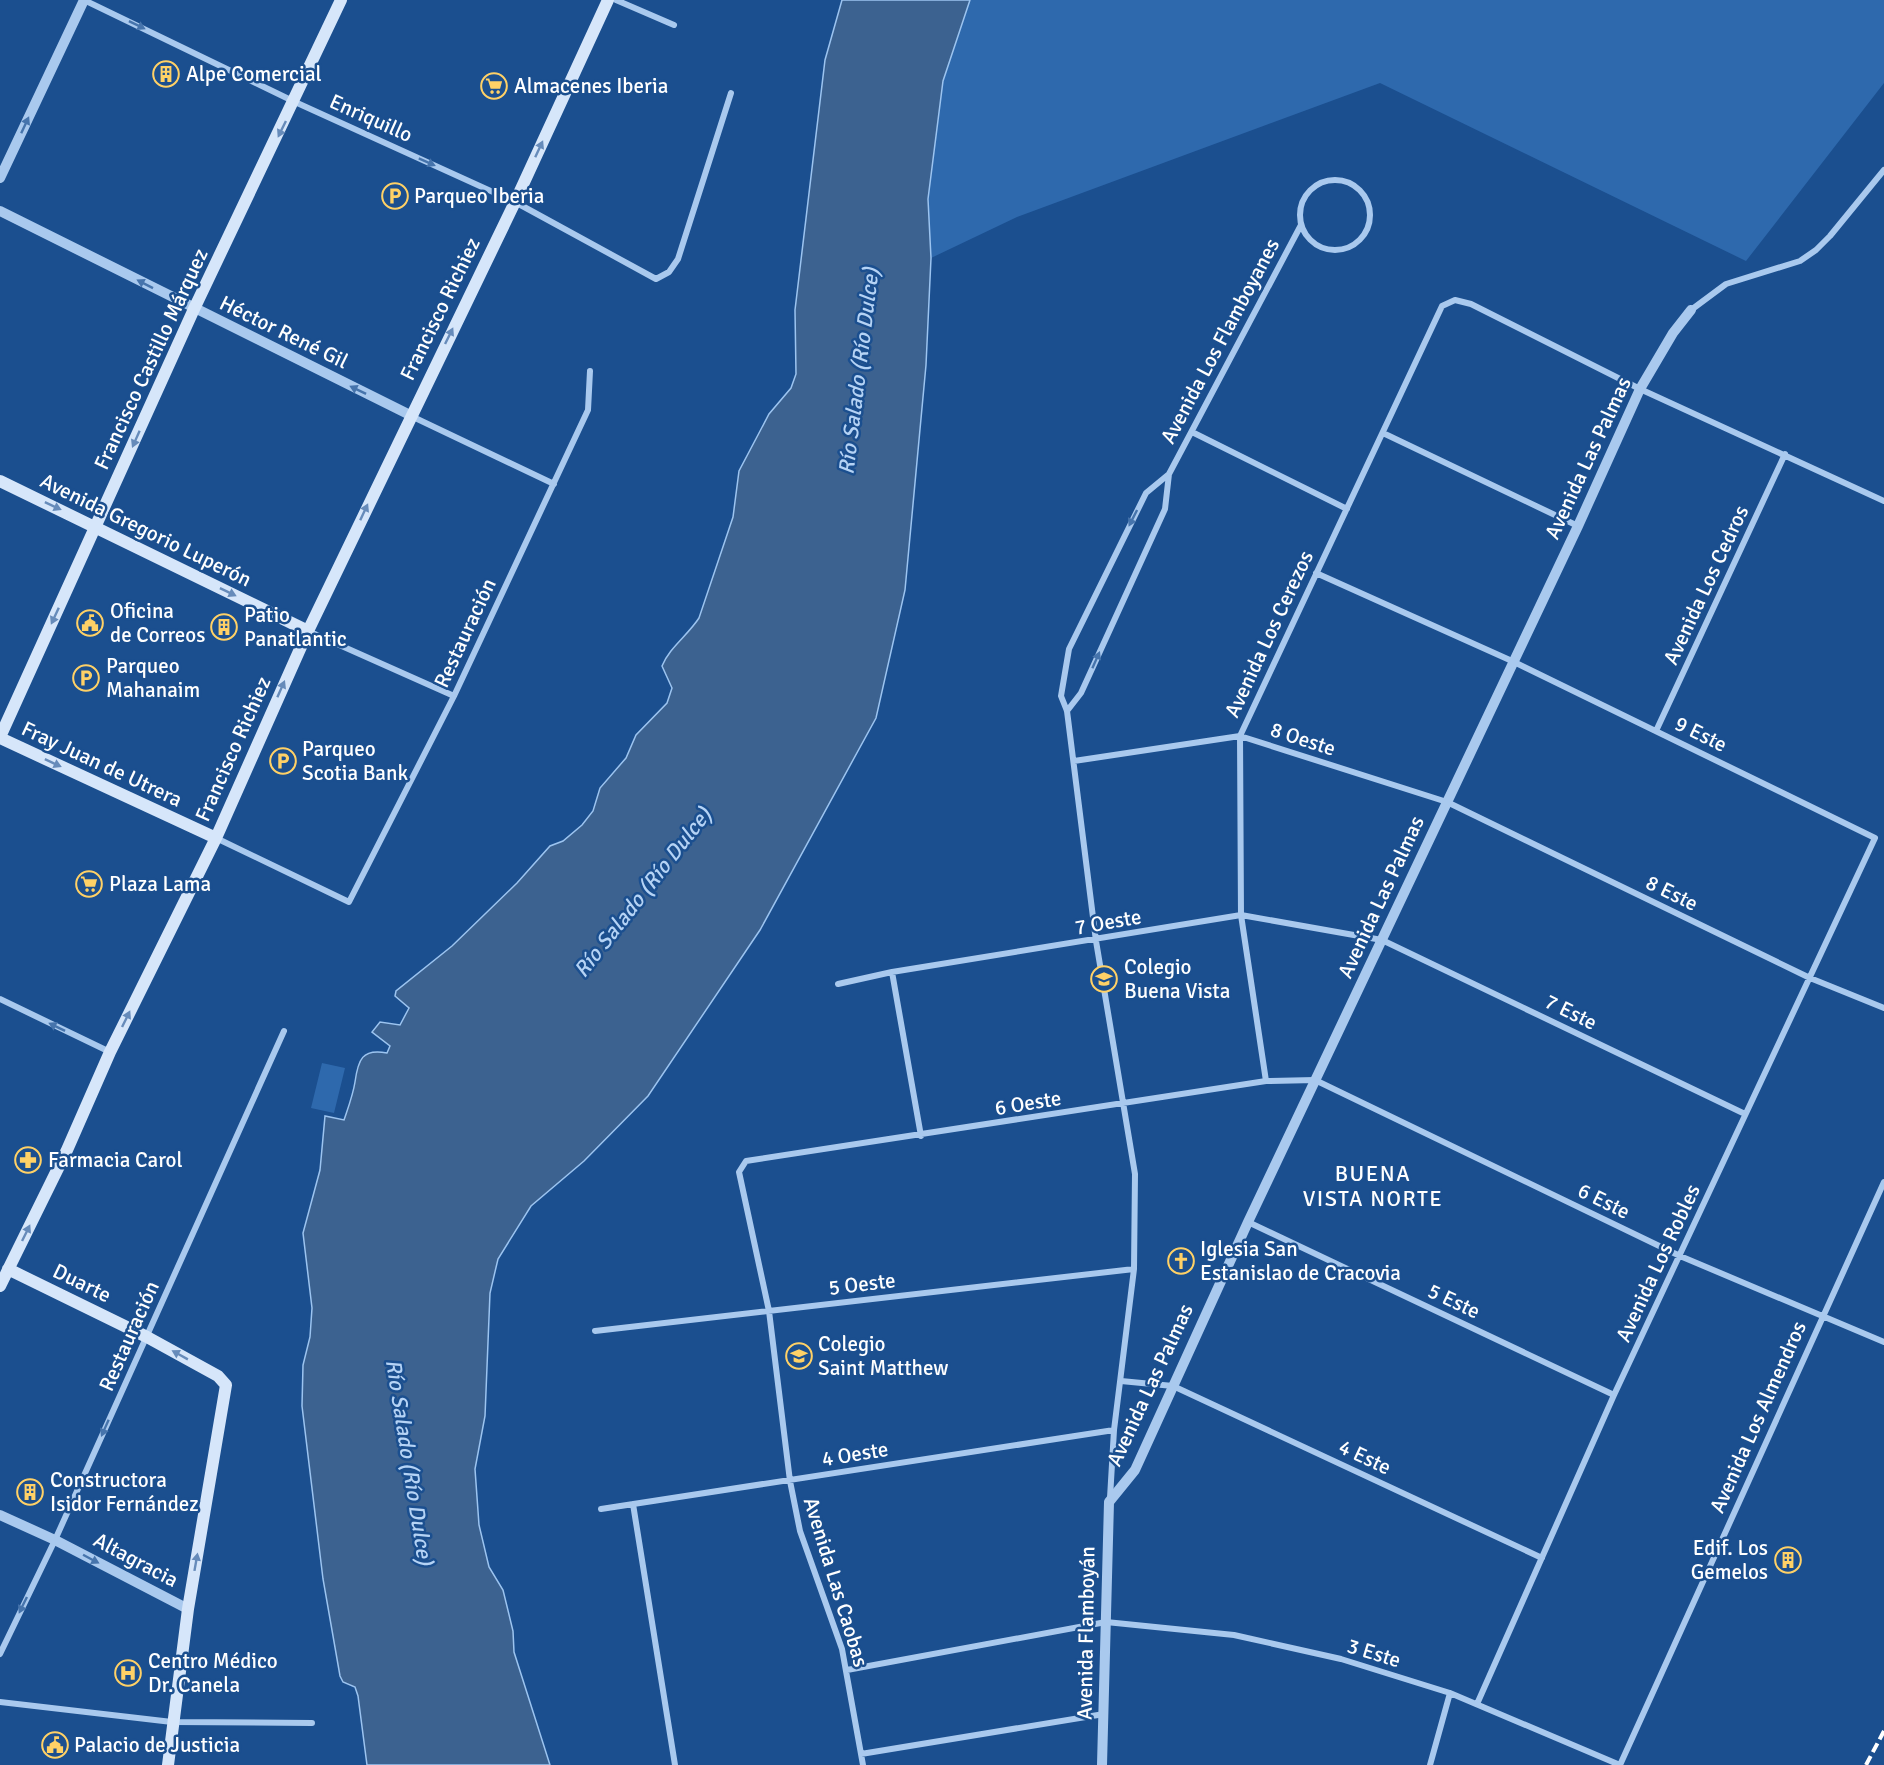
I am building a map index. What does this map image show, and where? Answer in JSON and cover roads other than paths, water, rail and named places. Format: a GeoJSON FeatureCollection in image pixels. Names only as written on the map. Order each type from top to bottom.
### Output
{"type":"FeatureCollection","features":[{"type":"Feature","properties":{"kind":"main road","name":"Francisco Castillo Márquez"},"geometry":{"type":"LineString","coordinates":[[0,737],[194,309],[295,102],[341,0]]}},
{"type":"Feature","properties":{"kind":"main road","name":"Francisco Richiez"},"geometry":{"type":"LineString","coordinates":[[0,1286],[4,1267],[67,1150],[110,1052],[216,838],[308,631],[514,202],[608,0]]}},
{"type":"Feature","properties":{"kind":"main road","name":"Avenida Gregorio Luperón"},"geometry":{"type":"LineString","coordinates":[[0,481],[308,631]]}},
{"type":"Feature","properties":{"kind":"main road","name":"Fray Juan de Utrera"},"geometry":{"type":"LineString","coordinates":[[0,737],[216,838]]}},
{"type":"Feature","properties":{"kind":"main road","name":"Duarte"},"geometry":{"type":"LineString","coordinates":[[4,1267],[147,1337],[225,1382],[226,1388],[188,1609]]}},
{"type":"Feature","properties":{"kind":"main road"},"geometry":{"type":"LineString","coordinates":[[168,1765],[188,1609]]}},
{"type":"Feature","properties":{"kind":"street","name":"Enriquillo"},"geometry":{"type":"LineString","coordinates":[[84,0],[295,102],[514,202],[656,279],[669,272],[678,259],[731,93]]}},
{"type":"Feature","properties":{"kind":"street"},"geometry":{"type":"LineString","coordinates":[[0,178],[84,0]]}},
{"type":"Feature","properties":{"kind":"street"},"geometry":{"type":"LineString","coordinates":[[616,0],[674,25]]}},
{"type":"Feature","properties":{"kind":"street"},"geometry":{"type":"LineString","coordinates":[[1691,310],[1726,284],[1800,261],[1816,250],[1884,170]]}},
{"type":"Feature","properties":{"kind":"street"},"geometry":{"type":"LineString","coordinates":[[1331,180],[1351,184],[1368,202],[1370,221],[1368,229],[1360,241],[1349,248],[1333,251],[1322,248],[1306,235],[1301,225],[1301,207],[1308,194],[1320,183],[1331,180]]}},
{"type":"Feature","properties":{"kind":"street","name":"Héctor René Gil"},"geometry":{"type":"LineString","coordinates":[[0,211],[194,309],[554,484]]}},
{"type":"Feature","properties":{"kind":"street","name":"Avenida Los Flamboyanes"},"geometry":{"type":"LineString","coordinates":[[1109,1502],[1114,1430],[1134,1269],[1135,1174],[1096,941],[1067,711],[1061,696],[1069,649],[1146,493],[1169,474],[1301,225]]}},
{"type":"Feature","properties":{"kind":"street","name":"Avenida Los Cerezos"},"geometry":{"type":"LineString","coordinates":[[1266,1081],[1241,915],[1240,736],[1383,433],[1436,314],[1449,301],[1460,300],[1471,304],[1640,389]]}},
{"type":"Feature","properties":{"kind":"street","name":"Avenida Las Palmas"},"geometry":{"type":"LineString","coordinates":[[1109,1502],[1135,1470],[1248,1221],[1578,526],[1640,389],[1673,333],[1691,310]]}},
{"type":"Feature","properties":{"kind":"street","name":"Restauración"},"geometry":{"type":"LineString","coordinates":[[350,902],[454,696],[588,410],[590,371]]}},
{"type":"Feature","properties":{"kind":"street"},"geometry":{"type":"LineString","coordinates":[[1640,389],[1884,501]]}},
{"type":"Feature","properties":{"kind":"street"},"geometry":{"type":"LineString","coordinates":[[1192,432],[1347,508]]}},
{"type":"Feature","properties":{"kind":"street"},"geometry":{"type":"LineString","coordinates":[[1383,433],[1578,526]]}},
{"type":"Feature","properties":{"kind":"street","name":"Avenida Los Cedros"},"geometry":{"type":"LineString","coordinates":[[1656,731],[1785,454]]}},
{"type":"Feature","properties":{"kind":"street","name":"Avenida Los Flamboyanes"},"geometry":{"type":"LineString","coordinates":[[1067,711],[1081,693],[1165,508],[1169,474]]}},
{"type":"Feature","properties":{"kind":"street","name":"9 Este"},"geometry":{"type":"LineString","coordinates":[[1316,573],[1512,661],[1875,838]]}},
{"type":"Feature","properties":{"kind":"street"},"geometry":{"type":"LineString","coordinates":[[308,631],[454,696]]}},
{"type":"Feature","properties":{"kind":"street","name":"8 Oeste"},"geometry":{"type":"LineString","coordinates":[[1074,761],[1240,736],[1447,802]]}},
{"type":"Feature","properties":{"kind":"street","name":"8 Este"},"geometry":{"type":"LineString","coordinates":[[1447,802],[1810,978],[1884,1008]]}},
{"type":"Feature","properties":{"kind":"street","name":"Fray Juan de Utrera"},"geometry":{"type":"LineString","coordinates":[[216,838],[350,902]]}},
{"type":"Feature","properties":{"kind":"street","name":"Avenida Los Robles"},"geometry":{"type":"LineString","coordinates":[[1477,1704],[1614,1395],[1875,838]]}},
{"type":"Feature","properties":{"kind":"street","name":"7 Oeste"},"geometry":{"type":"LineString","coordinates":[[838,984],[892,972],[1096,941],[1241,915],[1382,940]]}},
{"type":"Feature","properties":{"kind":"street","name":"7 Este"},"geometry":{"type":"LineString","coordinates":[[1382,940],[1745,1114]]}},
{"type":"Feature","properties":{"kind":"street"},"geometry":{"type":"LineString","coordinates":[[892,972],[921,1136]]}},
{"type":"Feature","properties":{"kind":"street"},"geometry":{"type":"LineString","coordinates":[[0,999],[110,1052]]}},
{"type":"Feature","properties":{"kind":"street","name":"Restauración"},"geometry":{"type":"LineString","coordinates":[[0,1654],[55,1540],[284,1031]]}},
{"type":"Feature","properties":{"kind":"street","name":"6 Oeste"},"geometry":{"type":"LineString","coordinates":[[746,1161],[1124,1105],[1266,1081],[1315,1080]]}},
{"type":"Feature","properties":{"kind":"street","name":"6 Este"},"geometry":{"type":"LineString","coordinates":[[1315,1080],[1680,1256],[1884,1342]]}},
{"type":"Feature","properties":{"kind":"street","name":"Avenida Las Caobas"},"geometry":{"type":"LineString","coordinates":[[746,1161],[739,1172],[769,1311],[790,1481],[800,1532],[836,1627],[847,1670],[863,1765]]}},
{"type":"Feature","properties":{"kind":"street","name":"Avenida Los Almendros"},"geometry":{"type":"LineString","coordinates":[[1620,1765],[1884,1182]]}},
{"type":"Feature","properties":{"kind":"street","name":"5 Este"},"geometry":{"type":"LineString","coordinates":[[1248,1221],[1614,1395]]}},
{"type":"Feature","properties":{"kind":"street","name":"5 Oeste"},"geometry":{"type":"LineString","coordinates":[[595,1331],[1134,1269]]}},
{"type":"Feature","properties":{"kind":"street","name":"4 Este"},"geometry":{"type":"LineString","coordinates":[[1121,1381],[1173,1386],[1542,1558]]}},
{"type":"Feature","properties":{"kind":"street","name":"4 Oeste"},"geometry":{"type":"LineString","coordinates":[[601,1509],[1114,1430]]}},
{"type":"Feature","properties":{"kind":"street","name":"Avenida Flamboyán"},"geometry":{"type":"LineString","coordinates":[[1102,1765],[1109,1502]]}},
{"type":"Feature","properties":{"kind":"street"},"geometry":{"type":"LineString","coordinates":[[633,1504],[675,1765]]}},
{"type":"Feature","properties":{"kind":"street","name":"Altagracia"},"geometry":{"type":"LineString","coordinates":[[0,1515],[55,1540],[188,1609]]}},
{"type":"Feature","properties":{"kind":"street","name":"3 Este"},"geometry":{"type":"LineString","coordinates":[[847,1670],[1106,1622],[1234,1635],[1341,1659],[1450,1693],[1620,1765]]}},
{"type":"Feature","properties":{"kind":"street"},"geometry":{"type":"LineString","coordinates":[[1431,1765],[1450,1693]]}},
{"type":"Feature","properties":{"kind":"street"},"geometry":{"type":"LineString","coordinates":[[0,1702],[172,1722],[312,1723]]}},
{"type":"Feature","properties":{"kind":"street"},"geometry":{"type":"LineString","coordinates":[[861,1754],[1104,1714]]}},
{"type":"Feature","properties":{"kind":"water","name":"Río Salado (Río Dulce)"},"geometry":{"type":"Polygon","coordinates":[[[842,0],[970,0],[943,81],[928,199],[931,258],[926,365],[905,590],[876,718],[760,930],[648,1096],[584,1161],[531,1206],[498,1259],[490,1293],[485,1416],[475,1469],[479,1525],[489,1567],[503,1590],[513,1631],[514,1652],[550,1765],[367,1765],[358,1696],[355,1687],[343,1682],[340,1676],[323,1579],[302,1406],[303,1365],[310,1337],[312,1308],[303,1233],[320,1170],[325,1116],[344,1120],[352,1097],[358,1067],[363,1057],[372,1052],[387,1053],[390,1046],[372,1032],[380,1022],[400,1025],[409,1008],[395,996],[396,991],[452,946],[517,883],[550,846],[563,841],[582,825],[593,811],[600,788],[626,758],[636,735],[667,703],[672,688],[662,666],[669,653],[699,618],[733,517],[739,471],[769,414],[791,388],[796,374],[795,310],[825,60],[842,0]]]}},
{"type":"Feature","properties":{"kind":"railway"},"geometry":{"type":"LineString","coordinates":[[1866,1765],[1884,1731]]}},
{"type":"Feature","properties":{"kind":"place","name":"Alpe Comercial"},"geometry":{"type":"Point","coordinates":[166,74]}},
{"type":"Feature","properties":{"kind":"place","name":"Almacenes Iberia"},"geometry":{"type":"Point","coordinates":[494,86]}},
{"type":"Feature","properties":{"kind":"place","name":"Parqueo Iberia"},"geometry":{"type":"Point","coordinates":[395,196]}},
{"type":"Feature","properties":{"kind":"place","name":"Oficina de Correos"},"geometry":{"type":"Point","coordinates":[90,623]}},
{"type":"Feature","properties":{"kind":"place","name":"Patio Panatlantic"},"geometry":{"type":"Point","coordinates":[224,627]}},
{"type":"Feature","properties":{"kind":"place","name":"Parqueo Mahanaim"},"geometry":{"type":"Point","coordinates":[86,678]}},
{"type":"Feature","properties":{"kind":"place","name":"Parqueo Scotia Bank"},"geometry":{"type":"Point","coordinates":[283,761]}},
{"type":"Feature","properties":{"kind":"place","name":"Plaza Lama"},"geometry":{"type":"Point","coordinates":[89,884]}},
{"type":"Feature","properties":{"kind":"place","name":"Colegio Buena Vista"},"geometry":{"type":"Point","coordinates":[1104,979]}},
{"type":"Feature","properties":{"kind":"place","name":"Farmacia Carol"},"geometry":{"type":"Point","coordinates":[28,1160]}},
{"type":"Feature","properties":{"kind":"place","name":"Iglesia San Estanislao de Cracovia"},"geometry":{"type":"Point","coordinates":[1181,1261]}},
{"type":"Feature","properties":{"kind":"place","name":"Colegio Saint Matthew"},"geometry":{"type":"Point","coordinates":[799,1356]}},
{"type":"Feature","properties":{"kind":"place","name":"Constructora Isidor Fernández"},"geometry":{"type":"Point","coordinates":[30,1492]}},
{"type":"Feature","properties":{"kind":"place","name":"Edif. Los Gemelos"},"geometry":{"type":"Point","coordinates":[1788,1560]}},
{"type":"Feature","properties":{"kind":"place","name":"Centro Médico Dr. Canela"},"geometry":{"type":"Point","coordinates":[128,1673]}},
{"type":"Feature","properties":{"kind":"place","name":"Palacio de Justicia"},"geometry":{"type":"Point","coordinates":[55,1745]}},
{"type":"Feature","properties":{"kind":"district","name":"BUENA VISTA NORTE"},"geometry":{"type":"Point","coordinates":[1373,1186]}}]}
